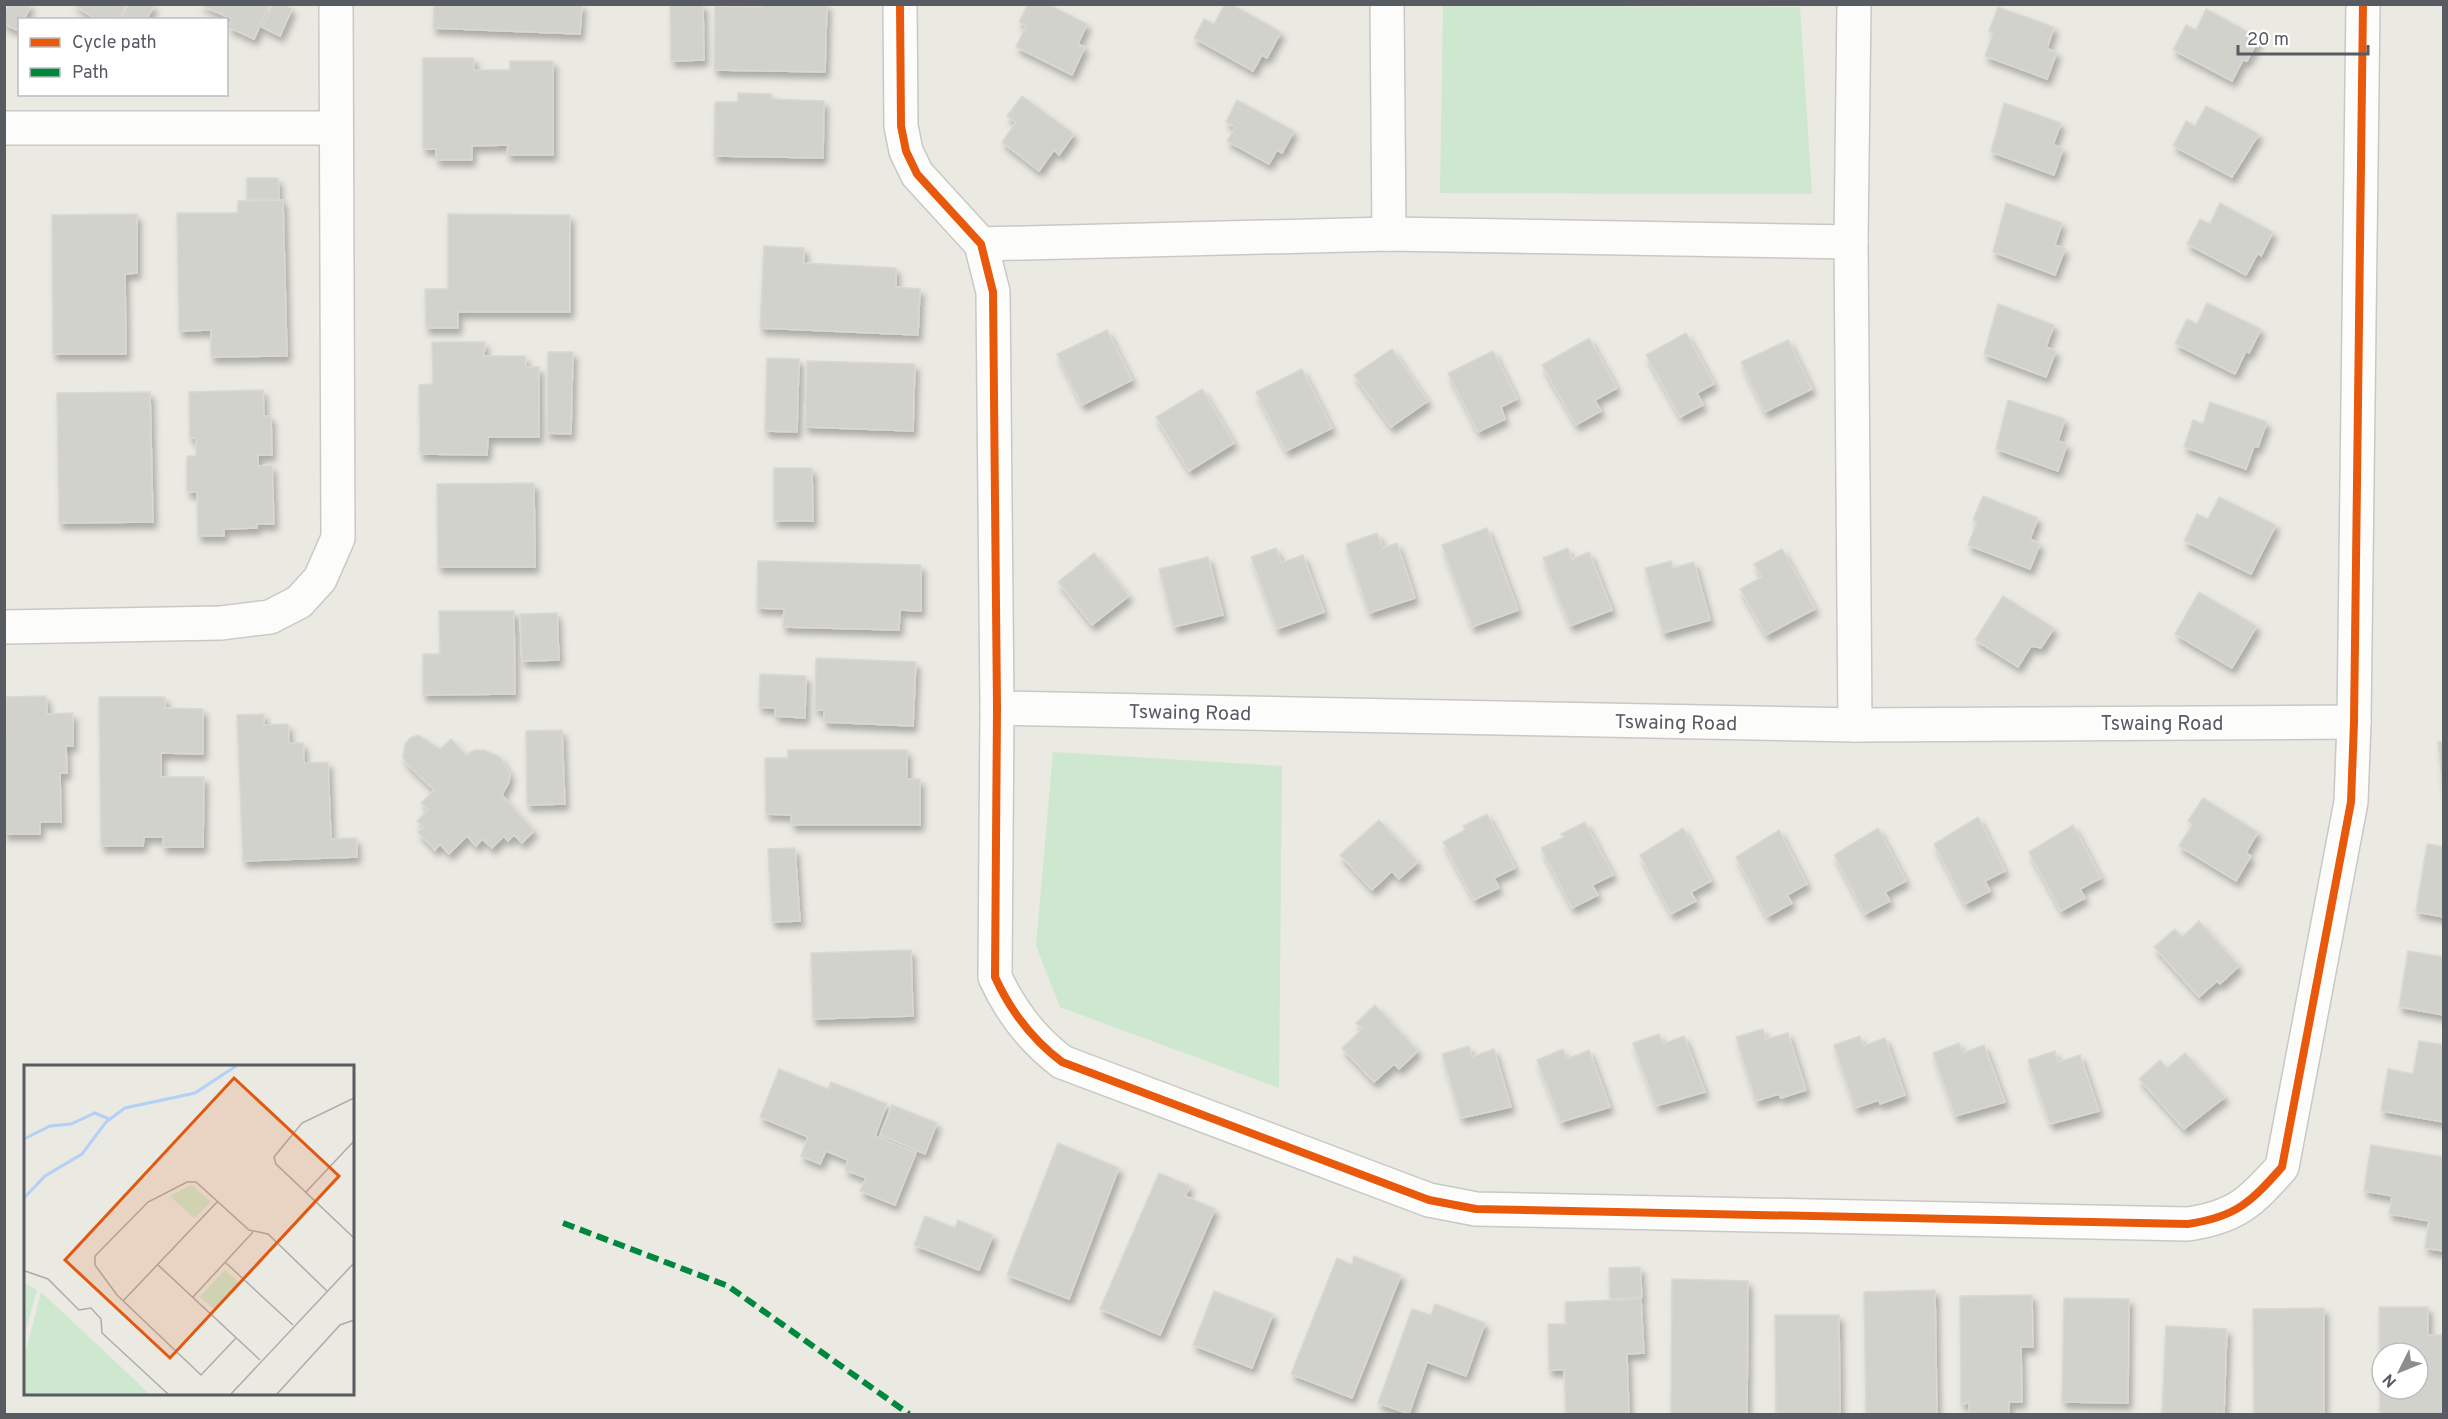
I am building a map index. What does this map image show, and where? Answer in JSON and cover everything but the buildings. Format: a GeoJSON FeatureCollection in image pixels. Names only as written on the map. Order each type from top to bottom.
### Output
{"type":"FeatureCollection","features":[{"type":"Feature","properties":{"kind":"street"},"geometry":{"type":"LineString","coordinates":[[4,627],[221,623],[270,617],[299,602],[320,579],[338,538],[336,4]]}},
{"type":"Feature","properties":{"kind":"street"},"geometry":{"type":"LineString","coordinates":[[900,4],[901,126],[906,151],[917,174],[981,244],[993,292],[997,708],[995,977],[1004,998],[1042,1047],[1062,1062],[1429,1200],[1476,1209],[2188,1224],[2219,1219],[2256,1196],[2282,1167],[2351,802],[2364,4]]}},
{"type":"Feature","properties":{"kind":"street"},"geometry":{"type":"LineString","coordinates":[[1388,4],[1389,234]]}},
{"type":"Feature","properties":{"kind":"street"},"geometry":{"type":"LineString","coordinates":[[1854,4],[1851,242],[1855,725]]}},
{"type":"Feature","properties":{"kind":"street"},"geometry":{"type":"LineString","coordinates":[[4,128],[335,128]]}},
{"type":"Feature","properties":{"kind":"street"},"geometry":{"type":"LineString","coordinates":[[981,244],[1389,234],[1851,242]]}},
{"type":"Feature","properties":{"kind":"street","name":"Tswaing Road"},"geometry":{"type":"LineString","coordinates":[[997,708],[1855,725],[2354,722]]}},
{"type":"Feature","properties":{"kind":"green space"},"geometry":{"type":"Polygon","coordinates":[[[1443,6],[1800,7],[1812,194],[1440,193],[1443,6]]]}},
{"type":"Feature","properties":{"kind":"green space"},"geometry":{"type":"Polygon","coordinates":[[[1053,752],[1282,766],[1279,1088],[1060,1007],[1036,946],[1053,752]]]}},
{"type":"Feature","properties":{"kind":"marked path"},"geometry":{"type":"LineString","coordinates":[[563,1223],[728,1286],[909,1414]]}},
{"type":"Feature","properties":{"kind":"cycle path"},"geometry":{"type":"LineString","coordinates":[[900,4],[901,126],[906,151],[917,174],[981,244],[993,292],[997,708],[995,977],[1015,1013],[1041,1044],[1062,1062],[1429,1200],[1476,1209],[2188,1224],[2219,1217],[2241,1206],[2261,1190],[2282,1167],[2351,802],[2363,4]]}}]}
